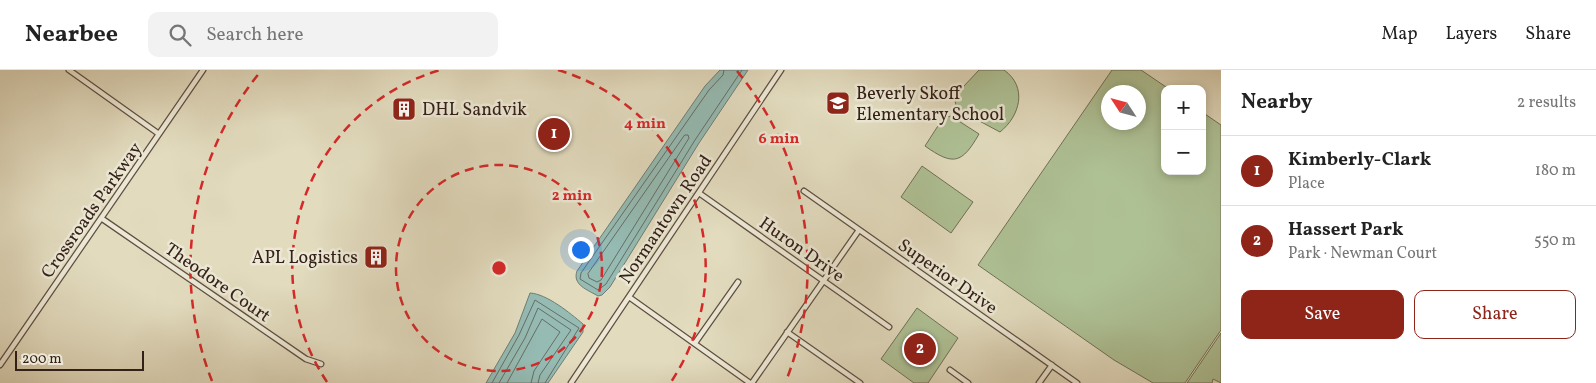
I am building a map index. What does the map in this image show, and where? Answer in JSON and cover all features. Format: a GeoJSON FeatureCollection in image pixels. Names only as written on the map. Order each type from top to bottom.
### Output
{"type":"FeatureCollection","features":[{"type":"Feature","properties":{"kind":"street"},"geometry":{"type":"LineString","coordinates":[[68,70],[160,134]]}},
{"type":"Feature","properties":{"kind":"street","name":"Crossroads Parkway"},"geometry":{"type":"LineString","coordinates":[[0,364],[203,70]]}},
{"type":"Feature","properties":{"kind":"street","name":"Normantown Road"},"geometry":{"type":"LineString","coordinates":[[571,383],[781,70]]}},
{"type":"Feature","properties":{"kind":"street","name":"Superior Drive"},"geometry":{"type":"LineString","coordinates":[[804,191],[1078,383]]}},
{"type":"Feature","properties":{"kind":"street","name":"Huron Drive"},"geometry":{"type":"LineString","coordinates":[[699,193],[889,327]]}},
{"type":"Feature","properties":{"kind":"street","name":"Theodore Court"},"geometry":{"type":"LineString","coordinates":[[101,218],[306,359],[321,364]]}},
{"type":"Feature","properties":{"kind":"street"},"geometry":{"type":"LineString","coordinates":[[629,297],[751,383],[859,230]]}},
{"type":"Feature","properties":{"kind":"street"},"geometry":{"type":"LineString","coordinates":[[695,343],[738,282]]}},
{"type":"Feature","properties":{"kind":"street"},"geometry":{"type":"LineString","coordinates":[[787,332],[860,383]]}},
{"type":"Feature","properties":{"kind":"street"},"geometry":{"type":"LineString","coordinates":[[1039,383],[1052,365]]}},
{"type":"Feature","properties":{"kind":"street"},"geometry":{"type":"LineString","coordinates":[[950,370],[968,383]]}},
{"type":"Feature","properties":{"kind":"green space"},"geometry":{"type":"Polygon","coordinates":[[[979,70],[1004,70],[1012,77],[1019,93],[1016,110],[1007,125],[1000,132],[957,109],[955,101],[964,86],[979,70]]]}},
{"type":"Feature","properties":{"kind":"green space"},"geometry":{"type":"Polygon","coordinates":[[[1112,70],[1141,70],[1163,85],[1161,85],[1161,175],[1206,175],[1206,115],[1221,125],[1221,330],[1185,383],[1153,383],[1114,360],[978,265],[1101,86],[1101,130],[1146,130],[1146,85],[1102,85],[1112,70]]]}},
{"type":"Feature","properties":{"kind":"green space"},"geometry":{"type":"Polygon","coordinates":[[[951,116],[979,134],[967,151],[956,159],[943,157],[925,146],[943,118],[951,116]]]}},
{"type":"Feature","properties":{"kind":"green space"},"geometry":{"type":"Polygon","coordinates":[[[922,166],[973,202],[951,233],[901,197],[922,166]]]}},
{"type":"Feature","properties":{"kind":"green space"},"geometry":{"type":"Polygon","coordinates":[[[917,308],[958,338],[928,383],[914,383],[881,359],[917,308]]]}},
{"type":"Feature","properties":{"kind":"green space"},"geometry":{"type":"Polygon","coordinates":[[[1221,333],[1221,383],[1213,379],[1212,383],[1187,383],[1221,333]]]}},
{"type":"Feature","properties":{"kind":"water"},"geometry":{"type":"Polygon","coordinates":[[[720,70],[748,70],[699,143],[610,287],[602,295],[598,296],[579,283],[576,276],[577,271],[705,86],[720,70]]]}},
{"type":"Feature","properties":{"kind":"water"},"geometry":{"type":"Polygon","coordinates":[[[530,293],[551,300],[565,310],[583,324],[583,332],[548,383],[486,383],[515,333],[530,293]]]}},
{"type":"Feature","properties":{"kind":"place","name":"Beverly Skoff Elementary School"},"geometry":{"type":"Point","coordinates":[838,103]}},
{"type":"Feature","properties":{"kind":"place","name":"DHL Sandvik"},"geometry":{"type":"Point","coordinates":[404,109]}},
{"type":"Feature","properties":{"kind":"place","name":"Kimberly-Clark"},"geometry":{"type":"Point","coordinates":[554,134]}},
{"type":"Feature","properties":{"kind":"place","name":"APL Logistics"},"geometry":{"type":"Point","coordinates":[376,257]}},
{"type":"Feature","properties":{"kind":"place","name":"Hassert Park"},"geometry":{"type":"Point","coordinates":[920,349]}}]}
